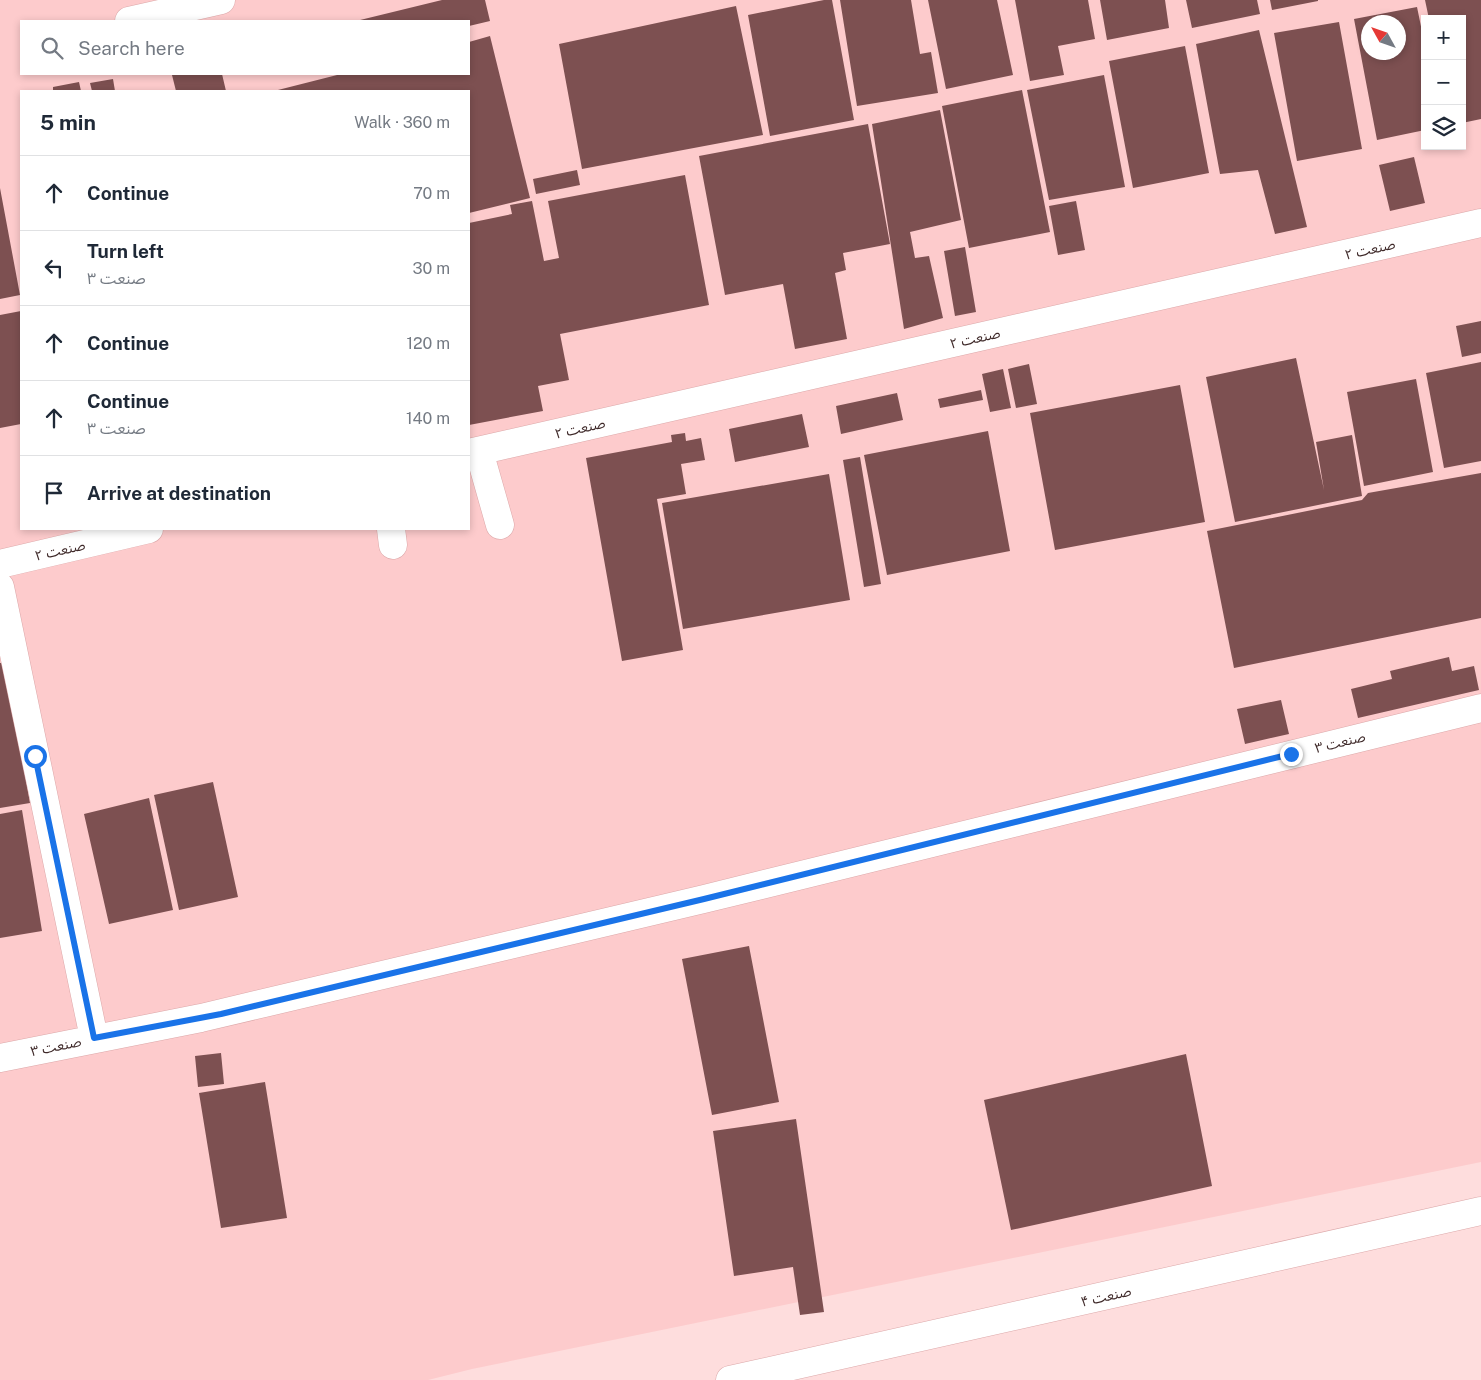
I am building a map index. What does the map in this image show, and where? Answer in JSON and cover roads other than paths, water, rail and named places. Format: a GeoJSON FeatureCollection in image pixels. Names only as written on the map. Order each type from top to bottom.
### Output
{"type":"FeatureCollection","features":[{"type":"Feature","properties":{"kind":"street"},"geometry":{"type":"LineString","coordinates":[[133,20],[222,0]]}},
{"type":"Feature","properties":{"kind":"street","name":"صنعت ۲"},"geometry":{"type":"LineString","coordinates":[[474,452],[1481,223]]}},
{"type":"Feature","properties":{"kind":"street"},"geometry":{"type":"LineString","coordinates":[[474,452],[500,525]]}},
{"type":"Feature","properties":{"kind":"street","name":"صنعت ۲"},"geometry":{"type":"LineString","coordinates":[[0,564],[145,530]]}},
{"type":"Feature","properties":{"kind":"street"},"geometry":{"type":"LineString","coordinates":[[0,587],[94,1038]]}},
{"type":"Feature","properties":{"kind":"street","name":"صنعت ۳"},"geometry":{"type":"LineString","coordinates":[[0,1058],[201,1018],[704,899],[1481,708]]}},
{"type":"Feature","properties":{"kind":"street","name":"صنعت ۴"},"geometry":{"type":"LineString","coordinates":[[730,1380],[1481,1211]]}}]}
